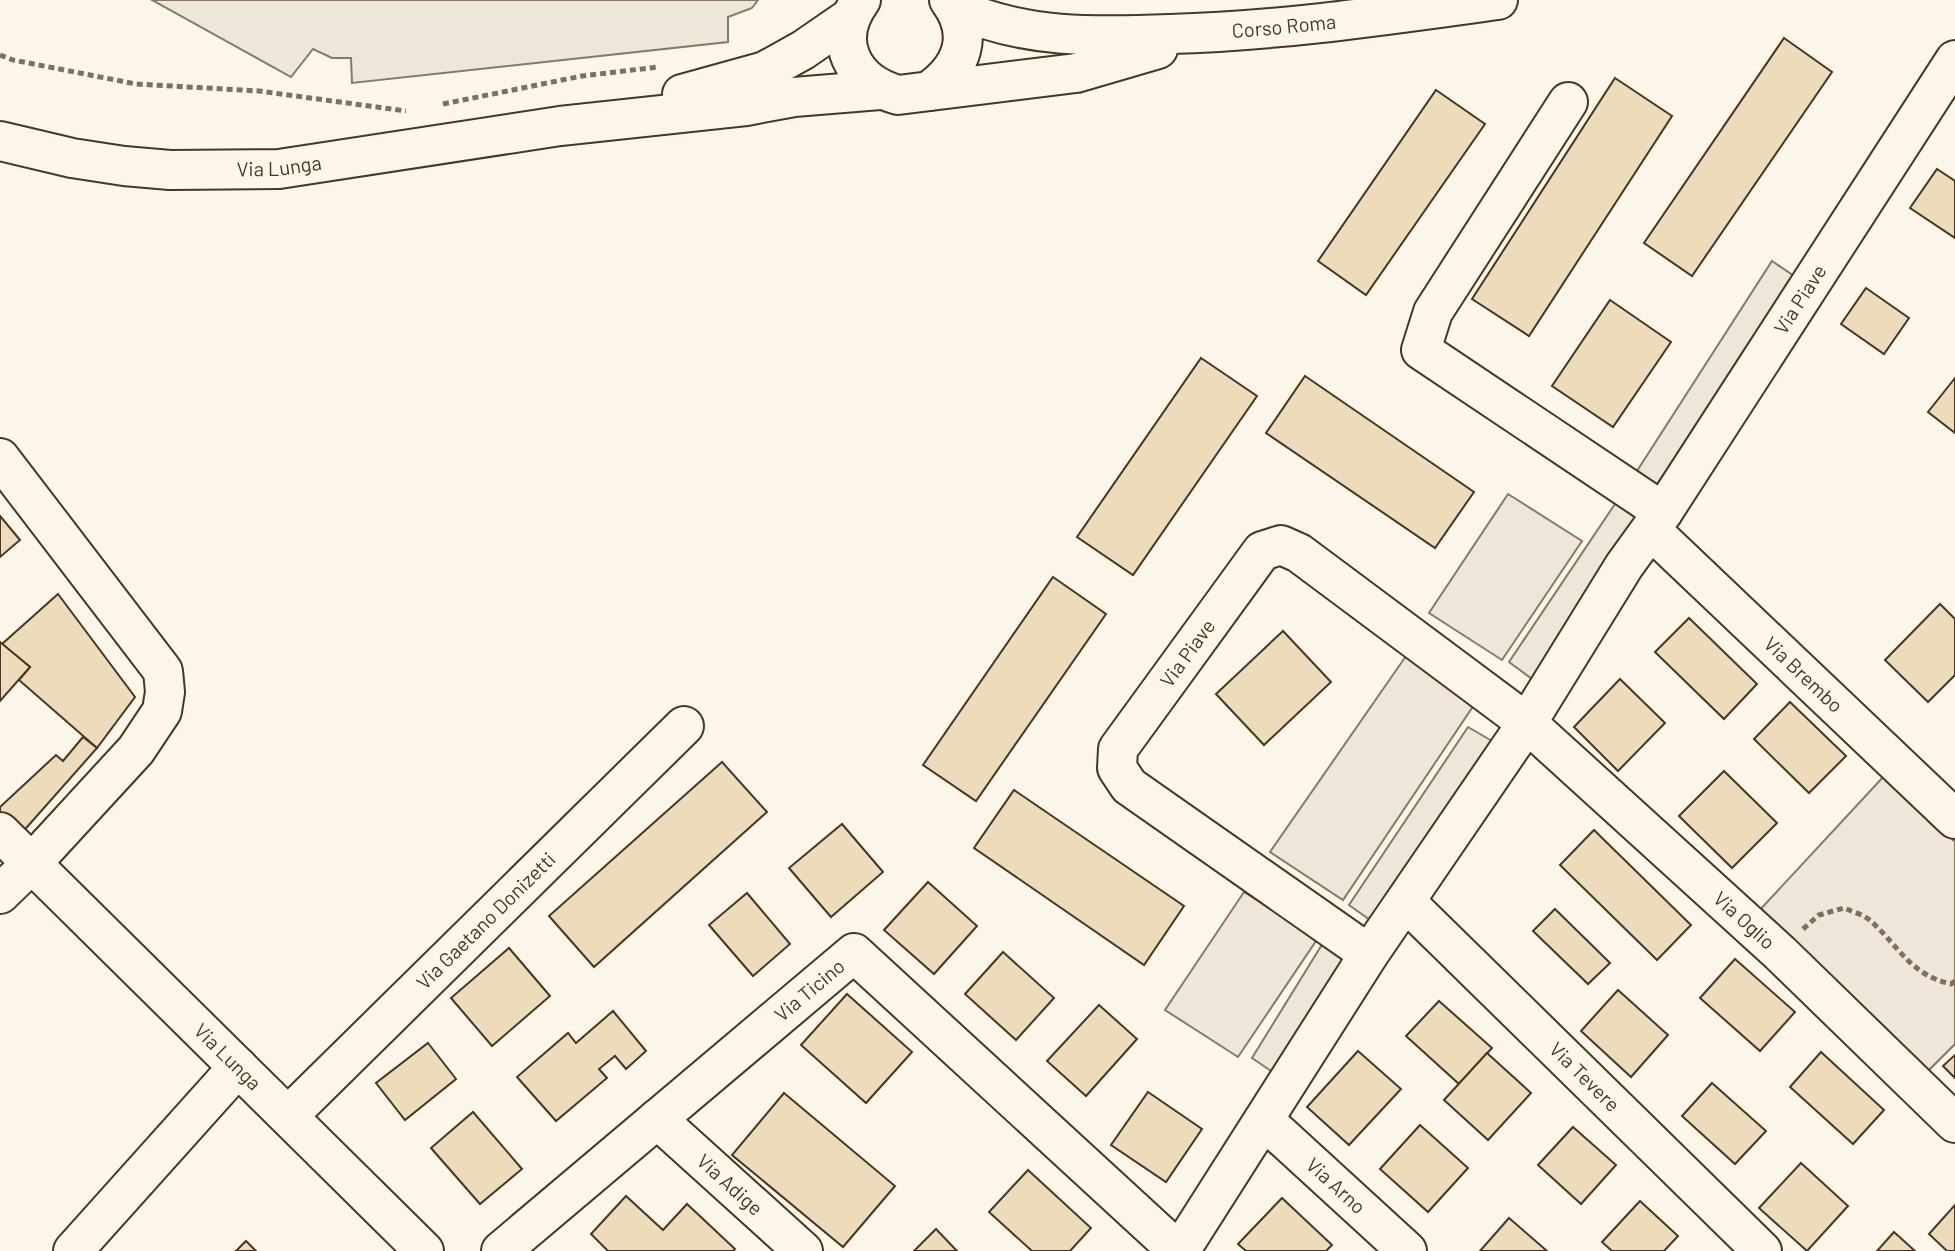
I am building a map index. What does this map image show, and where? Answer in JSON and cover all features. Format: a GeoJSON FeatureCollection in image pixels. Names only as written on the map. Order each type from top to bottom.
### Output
{"type":"FeatureCollection","features":[{"type":"Feature","properties":{"kind":"street"},"geometry":{"type":"LineString","coordinates":[[1215,33],[1257,15],[1280,0]]}},
{"type":"Feature","properties":{"kind":"street","name":"Corso Roma"},"geometry":{"type":"LineString","coordinates":[[880,90],[898,95],[1076,73],[1215,33],[1342,11],[1498,0]]}},
{"type":"Feature","properties":{"kind":"street","name":"Corso Roma"},"geometry":{"type":"LineString","coordinates":[[951,4],[986,22],[1036,32],[1110,36],[1215,33]]}},
{"type":"Feature","properties":{"kind":"street","name":"Corso Roma"},"geometry":{"type":"LineString","coordinates":[[929,91],[944,80],[956,65],[962,47],[962,27],[951,4]]}},
{"type":"Feature","properties":{"kind":"street"},"geometry":{"type":"LineString","coordinates":[[856,8],[847,31],[847,46],[853,64],[864,80],[880,90]]}},
{"type":"Feature","properties":{"kind":"street","name":"Via Lunga"},"geometry":{"type":"LineString","coordinates":[[560,126],[765,71],[803,50],[856,8]]}},
{"type":"Feature","properties":{"kind":"street","name":"Via Piave"},"geometry":{"type":"LineString","coordinates":[[1179,1251],[1369,954],[1527,723],[1624,566],[1949,81]]}},
{"type":"Feature","properties":{"kind":"street","name":"Via Lunga"},"geometry":{"type":"LineString","coordinates":[[0,141],[72,158],[124,166],[220,171],[279,169],[560,126],[746,106],[794,97],[880,90]]}},
{"type":"Feature","properties":{"kind":"street"},"geometry":{"type":"LineString","coordinates":[[1568,102],[1433,312],[1421,350],[1657,521]]}},
{"type":"Feature","properties":{"kind":"street"},"geometry":{"type":"LineString","coordinates":[[0,458],[163,671],[165,692],[162,711],[136,750],[0,894]]}},
{"type":"Feature","properties":{"kind":"street","name":"Via Brembo"},"geometry":{"type":"LineString","coordinates":[[1657,521],[1955,819]]}},
{"type":"Feature","properties":{"kind":"street","name":"Via Piave"},"geometry":{"type":"LineString","coordinates":[[1369,954],[1129,786],[1117,768],[1118,749],[1262,551],[1281,545],[1299,553],[1527,723]]}},
{"type":"Feature","properties":{"kind":"street","name":"Via Oglio"},"geometry":{"type":"LineString","coordinates":[[1527,723],[1780,953],[1955,1123]]}},
{"type":"Feature","properties":{"kind":"street","name":"Via Gaetano Donizetti"},"geometry":{"type":"LineString","coordinates":[[288,1116],[684,726]]}},
{"type":"Feature","properties":{"kind":"street","name":"Via Lunga"},"geometry":{"type":"LineString","coordinates":[[0,832],[424,1251]]}},
{"type":"Feature","properties":{"kind":"street","name":"Via Tevere"},"geometry":{"type":"LineString","coordinates":[[1406,902],[1762,1251]]}},
{"type":"Feature","properties":{"kind":"street","name":"Via Ticino"},"geometry":{"type":"LineString","coordinates":[[501,1251],[854,953],[1179,1251]]}},
{"type":"Feature","properties":{"kind":"street"},"geometry":{"type":"LineString","coordinates":[[73,1251],[238,1067]]}},
{"type":"Feature","properties":{"kind":"street","name":"Via Adige"},"geometry":{"type":"LineString","coordinates":[[657,1119],[803,1251]]}},
{"type":"Feature","properties":{"kind":"street","name":"Via Arno"},"geometry":{"type":"LineString","coordinates":[[1265,1121],[1407,1251]]}},
{"type":"Feature","properties":{"kind":"path"},"geometry":{"type":"LineString","coordinates":[[0,55],[136,84],[259,91],[408,111]]}},
{"type":"Feature","properties":{"kind":"path"},"geometry":{"type":"LineString","coordinates":[[437,105],[582,76],[659,67]]}},
{"type":"Feature","properties":{"kind":"path"},"geometry":{"type":"LineString","coordinates":[[1780,953],[1819,915],[1844,908],[1869,919],[1901,955],[1931,979],[1951,984],[1955,981]]}},
{"type":"Feature","properties":{"kind":"shaded area"},"geometry":{"type":"Polygon","coordinates":[[[152,0],[758,0],[752,8],[728,17],[728,42],[352,83],[351,58],[332,58],[313,49],[291,77],[152,0]]]}},
{"type":"Feature","properties":{"kind":"shaded area"},"geometry":{"type":"Polygon","coordinates":[[[1772,261],[1797,278],[1662,488],[1637,471],[1772,261]]]}},
{"type":"Feature","properties":{"kind":"shaded area"},"geometry":{"type":"Polygon","coordinates":[[[1508,494],[1582,541],[1502,660],[1429,613],[1508,494]]]}},
{"type":"Feature","properties":{"kind":"shaded area"},"geometry":{"type":"Polygon","coordinates":[[[1619,498],[1644,514],[1532,679],[1509,662],[1619,498]]]}},
{"type":"Feature","properties":{"kind":"shaded area"},"geometry":{"type":"Polygon","coordinates":[[[1406,656],[1476,702],[1343,900],[1270,852],[1406,656]]]}},
{"type":"Feature","properties":{"kind":"shaded area"},"geometry":{"type":"Polygon","coordinates":[[[1468,727],[1492,741],[1373,922],[1349,905],[1468,727]]]}},
{"type":"Feature","properties":{"kind":"shaded area"},"geometry":{"type":"Polygon","coordinates":[[[1885,775],[1955,842],[1955,1044],[1924,1075],[1757,913],[1885,775]]]}},
{"type":"Feature","properties":{"kind":"shaded area"},"geometry":{"type":"Polygon","coordinates":[[[1244,892],[1318,938],[1238,1057],[1165,1010],[1244,892]]]}},
{"type":"Feature","properties":{"kind":"shaded area"},"geometry":{"type":"Polygon","coordinates":[[[1323,943],[1348,960],[1277,1075],[1252,1058],[1323,943]]]}},
{"type":"Feature","properties":{"kind":"building"},"geometry":{"type":"Polygon","coordinates":[[[1784,38],[1832,72],[1692,276],[1644,243],[1784,38]]]}},
{"type":"Feature","properties":{"kind":"building"},"geometry":{"type":"Polygon","coordinates":[[[1615,78],[1672,116],[1529,336],[1472,299],[1615,78]]]}},
{"type":"Feature","properties":{"kind":"building"},"geometry":{"type":"Polygon","coordinates":[[[1436,90],[1485,124],[1366,295],[1318,261],[1436,90]]]}},
{"type":"Feature","properties":{"kind":"building"},"geometry":{"type":"Polygon","coordinates":[[[1937,169],[1955,181],[1955,238],[1910,208],[1937,169]]]}},
{"type":"Feature","properties":{"kind":"building"},"geometry":{"type":"Polygon","coordinates":[[[1866,288],[1909,318],[1884,354],[1841,324],[1866,288]]]}},
{"type":"Feature","properties":{"kind":"building"},"geometry":{"type":"Polygon","coordinates":[[[1610,300],[1671,342],[1613,427],[1552,386],[1610,300]]]}},
{"type":"Feature","properties":{"kind":"building"},"geometry":{"type":"Polygon","coordinates":[[[1201,358],[1257,396],[1133,575],[1077,537],[1201,358]]]}},
{"type":"Feature","properties":{"kind":"building"},"geometry":{"type":"Polygon","coordinates":[[[1305,376],[1474,492],[1435,548],[1266,433],[1305,376]]]}},
{"type":"Feature","properties":{"kind":"building"},"geometry":{"type":"Polygon","coordinates":[[[1955,378],[1955,433],[1928,412],[1955,378]]]}},
{"type":"Feature","properties":{"kind":"building"},"geometry":{"type":"Polygon","coordinates":[[[0,516],[20,540],[0,557],[0,516]]]}},
{"type":"Feature","properties":{"kind":"building"},"geometry":{"type":"Polygon","coordinates":[[[1053,577],[1106,614],[976,801],[923,765],[1053,577]]]}},
{"type":"Feature","properties":{"kind":"building"},"geometry":{"type":"Polygon","coordinates":[[[58,594],[135,697],[97,748],[19,680],[30,667],[2,644],[58,594]]]}},
{"type":"Feature","properties":{"kind":"building"},"geometry":{"type":"Polygon","coordinates":[[[1940,604],[1955,619],[1955,675],[1928,702],[1885,660],[1940,604]]]}},
{"type":"Feature","properties":{"kind":"building"},"geometry":{"type":"Polygon","coordinates":[[[1689,618],[1757,684],[1724,719],[1655,652],[1689,618]]]}},
{"type":"Feature","properties":{"kind":"building"},"geometry":{"type":"Polygon","coordinates":[[[1283,631],[1331,682],[1264,745],[1216,694],[1283,631]]]}},
{"type":"Feature","properties":{"kind":"building"},"geometry":{"type":"Polygon","coordinates":[[[0,642],[30,667],[0,701],[0,642]]]}},
{"type":"Feature","properties":{"kind":"building"},"geometry":{"type":"Polygon","coordinates":[[[1620,679],[1665,723],[1618,771],[1574,727],[1620,679]]]}},
{"type":"Feature","properties":{"kind":"building"},"geometry":{"type":"Polygon","coordinates":[[[1790,702],[1846,756],[1809,793],[1754,739],[1790,702]]]}},
{"type":"Feature","properties":{"kind":"building"},"geometry":{"type":"Polygon","coordinates":[[[83,737],[97,748],[20,835],[0,814],[0,807],[56,755],[63,761],[83,737]]]}},
{"type":"Feature","properties":{"kind":"building"},"geometry":{"type":"Polygon","coordinates":[[[722,762],[767,812],[594,967],[549,916],[722,762]]]}},
{"type":"Feature","properties":{"kind":"building"},"geometry":{"type":"Polygon","coordinates":[[[1724,771],[1777,823],[1732,868],[1679,816],[1724,771]]]}},
{"type":"Feature","properties":{"kind":"building"},"geometry":{"type":"Polygon","coordinates":[[[1014,790],[1184,906],[1144,965],[974,848],[1014,790]]]}},
{"type":"Feature","properties":{"kind":"building"},"geometry":{"type":"Polygon","coordinates":[[[842,824],[883,872],[831,917],[789,868],[842,824]]]}},
{"type":"Feature","properties":{"kind":"building"},"geometry":{"type":"Polygon","coordinates":[[[1594,830],[1691,925],[1657,960],[1560,865],[1594,830]]]}},
{"type":"Feature","properties":{"kind":"building"},"geometry":{"type":"Polygon","coordinates":[[[928,882],[977,926],[934,974],[884,930],[928,882]]]}},
{"type":"Feature","properties":{"kind":"building"},"geometry":{"type":"Polygon","coordinates":[[[747,893],[790,944],[753,976],[709,925],[747,893]]]}},
{"type":"Feature","properties":{"kind":"building"},"geometry":{"type":"Polygon","coordinates":[[[1555,909],[1610,963],[1588,984],[1533,931],[1555,909]]]}},
{"type":"Feature","properties":{"kind":"building"},"geometry":{"type":"Polygon","coordinates":[[[509,948],[550,996],[492,1046],[451,998],[509,948]]]}},
{"type":"Feature","properties":{"kind":"building"},"geometry":{"type":"Polygon","coordinates":[[[1003,952],[1054,998],[1016,1040],[965,994],[1003,952]]]}},
{"type":"Feature","properties":{"kind":"building"},"geometry":{"type":"Polygon","coordinates":[[[1735,959],[1795,1012],[1760,1051],[1700,998],[1735,959]]]}},
{"type":"Feature","properties":{"kind":"building"},"geometry":{"type":"Polygon","coordinates":[[[1618,990],[1668,1035],[1631,1077],[1581,1031],[1618,990]]]}},
{"type":"Feature","properties":{"kind":"building"},"geometry":{"type":"Polygon","coordinates":[[[847,994],[912,1052],[866,1103],[801,1045],[847,994]]]}},
{"type":"Feature","properties":{"kind":"building"},"geometry":{"type":"Polygon","coordinates":[[[1439,1001],[1492,1048],[1459,1084],[1406,1036],[1439,1001]]]}},
{"type":"Feature","properties":{"kind":"building"},"geometry":{"type":"Polygon","coordinates":[[[1099,1005],[1137,1039],[1086,1096],[1047,1061],[1099,1005]]]}},
{"type":"Feature","properties":{"kind":"building"},"geometry":{"type":"Polygon","coordinates":[[[613,1011],[646,1051],[626,1069],[615,1056],[599,1069],[607,1078],[556,1121],[517,1077],[568,1033],[576,1043],[613,1011]]]}},
{"type":"Feature","properties":{"kind":"building"},"geometry":{"type":"Polygon","coordinates":[[[428,1043],[456,1079],[405,1120],[376,1083],[428,1043]]]}},
{"type":"Feature","properties":{"kind":"building"},"geometry":{"type":"Polygon","coordinates":[[[1358,1051],[1401,1089],[1349,1145],[1307,1107],[1358,1051]]]}},
{"type":"Feature","properties":{"kind":"building"},"geometry":{"type":"Polygon","coordinates":[[[1821,1052],[1884,1110],[1853,1144],[1790,1087],[1821,1052]]]}},
{"type":"Feature","properties":{"kind":"building"},"geometry":{"type":"Polygon","coordinates":[[[1487,1053],[1531,1093],[1488,1140],[1444,1100],[1487,1053]]]}},
{"type":"Feature","properties":{"kind":"building"},"geometry":{"type":"Polygon","coordinates":[[[1955,1055],[1955,1078],[1943,1066],[1955,1055]]]}},
{"type":"Feature","properties":{"kind":"building"},"geometry":{"type":"Polygon","coordinates":[[[1712,1083],[1766,1131],[1735,1164],[1682,1116],[1712,1083]]]}},
{"type":"Feature","properties":{"kind":"building"},"geometry":{"type":"Polygon","coordinates":[[[1148,1092],[1202,1129],[1166,1182],[1111,1145],[1148,1092]]]}},
{"type":"Feature","properties":{"kind":"building"},"geometry":{"type":"Polygon","coordinates":[[[784,1093],[895,1186],[843,1247],[732,1155],[784,1093]]]}},
{"type":"Feature","properties":{"kind":"building"},"geometry":{"type":"Polygon","coordinates":[[[473,1112],[522,1169],[480,1204],[431,1148],[473,1112]]]}},
{"type":"Feature","properties":{"kind":"building"},"geometry":{"type":"Polygon","coordinates":[[[1420,1125],[1468,1168],[1428,1212],[1380,1169],[1420,1125]]]}},
{"type":"Feature","properties":{"kind":"building"},"geometry":{"type":"Polygon","coordinates":[[[1573,1127],[1616,1165],[1581,1204],[1538,1165],[1573,1127]]]}},
{"type":"Feature","properties":{"kind":"building"},"geometry":{"type":"Polygon","coordinates":[[[1801,1163],[1848,1206],[1807,1251],[1759,1208],[1801,1163]]]}},
{"type":"Feature","properties":{"kind":"building"},"geometry":{"type":"Polygon","coordinates":[[[1028,1170],[1091,1228],[1070,1251],[1032,1251],[989,1212],[1028,1170]]]}},
{"type":"Feature","properties":{"kind":"building"},"geometry":{"type":"Polygon","coordinates":[[[626,1196],[663,1230],[687,1204],[735,1249],[608,1251],[591,1234],[626,1196]]]}},
{"type":"Feature","properties":{"kind":"building"},"geometry":{"type":"Polygon","coordinates":[[[1282,1198],[1332,1245],[1326,1251],[1246,1251],[1238,1244],[1282,1198]]]}},
{"type":"Feature","properties":{"kind":"building"},"geometry":{"type":"Polygon","coordinates":[[[1640,1201],[1678,1236],[1664,1251],[1612,1251],[1602,1242],[1640,1201]]]}},
{"type":"Feature","properties":{"kind":"building"},"geometry":{"type":"Polygon","coordinates":[[[1955,1205],[1955,1251],[1947,1251],[1929,1234],[1955,1205]]]}},
{"type":"Feature","properties":{"kind":"building"},"geometry":{"type":"Polygon","coordinates":[[[1509,1218],[1547,1251],[1480,1251],[1509,1218]]]}},
{"type":"Feature","properties":{"kind":"building"},"geometry":{"type":"Polygon","coordinates":[[[936,1229],[957,1251],[914,1251],[936,1229]]]}},
{"type":"Feature","properties":{"kind":"building"},"geometry":{"type":"Polygon","coordinates":[[[1894,1232],[1915,1251],[1877,1251],[1894,1232]]]}},
{"type":"Feature","properties":{"kind":"building"},"geometry":{"type":"Polygon","coordinates":[[[246,1241],[256,1251],[236,1251],[246,1241]]]}}]}
